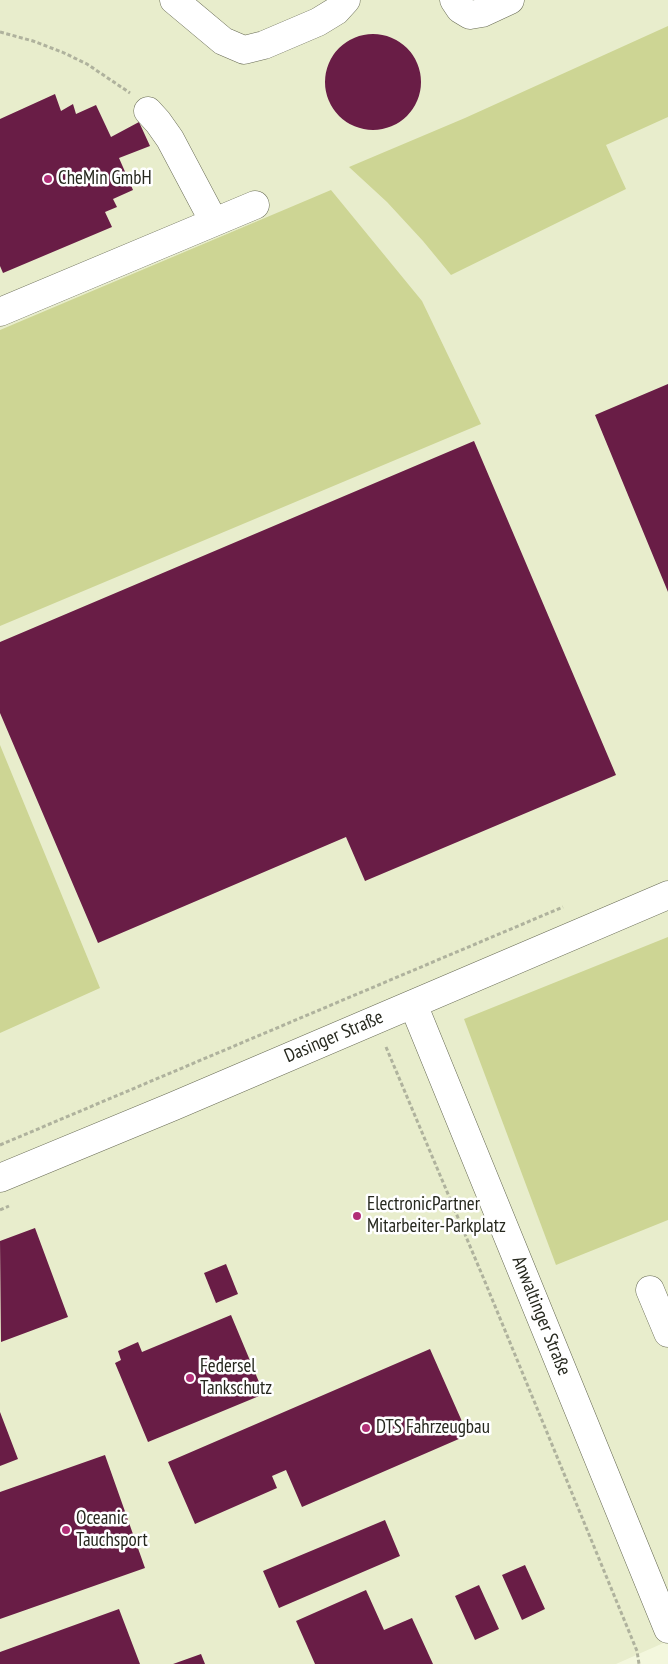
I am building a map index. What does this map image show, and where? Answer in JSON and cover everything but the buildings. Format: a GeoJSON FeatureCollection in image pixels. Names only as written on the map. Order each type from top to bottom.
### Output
{"type":"FeatureCollection","features":[{"type":"Feature","properties":{"kind":"street"},"geometry":{"type":"LineString","coordinates":[[174,0],[223,41],[244,50],[264,45],[318,22],[336,11],[346,0]]}},
{"type":"Feature","properties":{"kind":"street"},"geometry":{"type":"LineString","coordinates":[[454,0],[460,9],[470,15],[482,13],[510,0]]}},
{"type":"Feature","properties":{"kind":"street"},"geometry":{"type":"LineString","coordinates":[[148,111],[170,139],[214,222]]}},
{"type":"Feature","properties":{"kind":"street"},"geometry":{"type":"LineString","coordinates":[[0,312],[255,205]]}},
{"type":"Feature","properties":{"kind":"street","name":"Dasinger Straße"},"geometry":{"type":"LineString","coordinates":[[0,1178],[174,1106],[668,895]]}},
{"type":"Feature","properties":{"kind":"street","name":"Anwaltinger Straße"},"geometry":{"type":"LineString","coordinates":[[413,1004],[668,1629]]}},
{"type":"Feature","properties":{"kind":"street"},"geometry":{"type":"LineString","coordinates":[[650,1290],[668,1333]]}},
{"type":"Feature","properties":{"kind":"path"},"geometry":{"type":"LineString","coordinates":[[0,32],[47,47],[87,64],[128,92],[148,111]]}},
{"type":"Feature","properties":{"kind":"path"},"geometry":{"type":"LineString","coordinates":[[0,1145],[570,904]]}},
{"type":"Feature","properties":{"kind":"path"},"geometry":{"type":"LineString","coordinates":[[385,1046],[622,1614],[637,1651],[639,1664]]}},
{"type":"Feature","properties":{"kind":"shaded area"},"geometry":{"type":"Polygon","coordinates":[[[0,0],[668,0],[668,1641],[616,1664],[0,1664],[0,0]]]}},
{"type":"Feature","properties":{"kind":"green space"},"geometry":{"type":"Polygon","coordinates":[[[668,26],[668,117],[606,145],[626,189],[451,275],[387,202],[349,167],[465,118],[668,26]]]}},
{"type":"Feature","properties":{"kind":"green space"},"geometry":{"type":"Polygon","coordinates":[[[331,190],[422,301],[481,424],[0,626],[0,330],[331,190]]]}},
{"type":"Feature","properties":{"kind":"green space"},"geometry":{"type":"Polygon","coordinates":[[[0,745],[100,988],[0,1033],[0,745]]]}},
{"type":"Feature","properties":{"kind":"green space"},"geometry":{"type":"Polygon","coordinates":[[[668,937],[668,1220],[556,1265],[464,1019],[668,937]]]}},
{"type":"Feature","properties":{"kind":"place","name":"CheMin GmbH"},"geometry":{"type":"Point","coordinates":[48,179]}},
{"type":"Feature","properties":{"kind":"place","name":"ElectronicPartner Mitarbeiter-Parkplatz"},"geometry":{"type":"Point","coordinates":[357,1216]}},
{"type":"Feature","properties":{"kind":"place","name":"Federsel Tankschutz"},"geometry":{"type":"Point","coordinates":[190,1378]}},
{"type":"Feature","properties":{"kind":"place","name":"DTS Fahrzeugbau"},"geometry":{"type":"Point","coordinates":[366,1428]}},
{"type":"Feature","properties":{"kind":"place","name":"Oceanic Tauchsport"},"geometry":{"type":"Point","coordinates":[66,1530]}}]}
